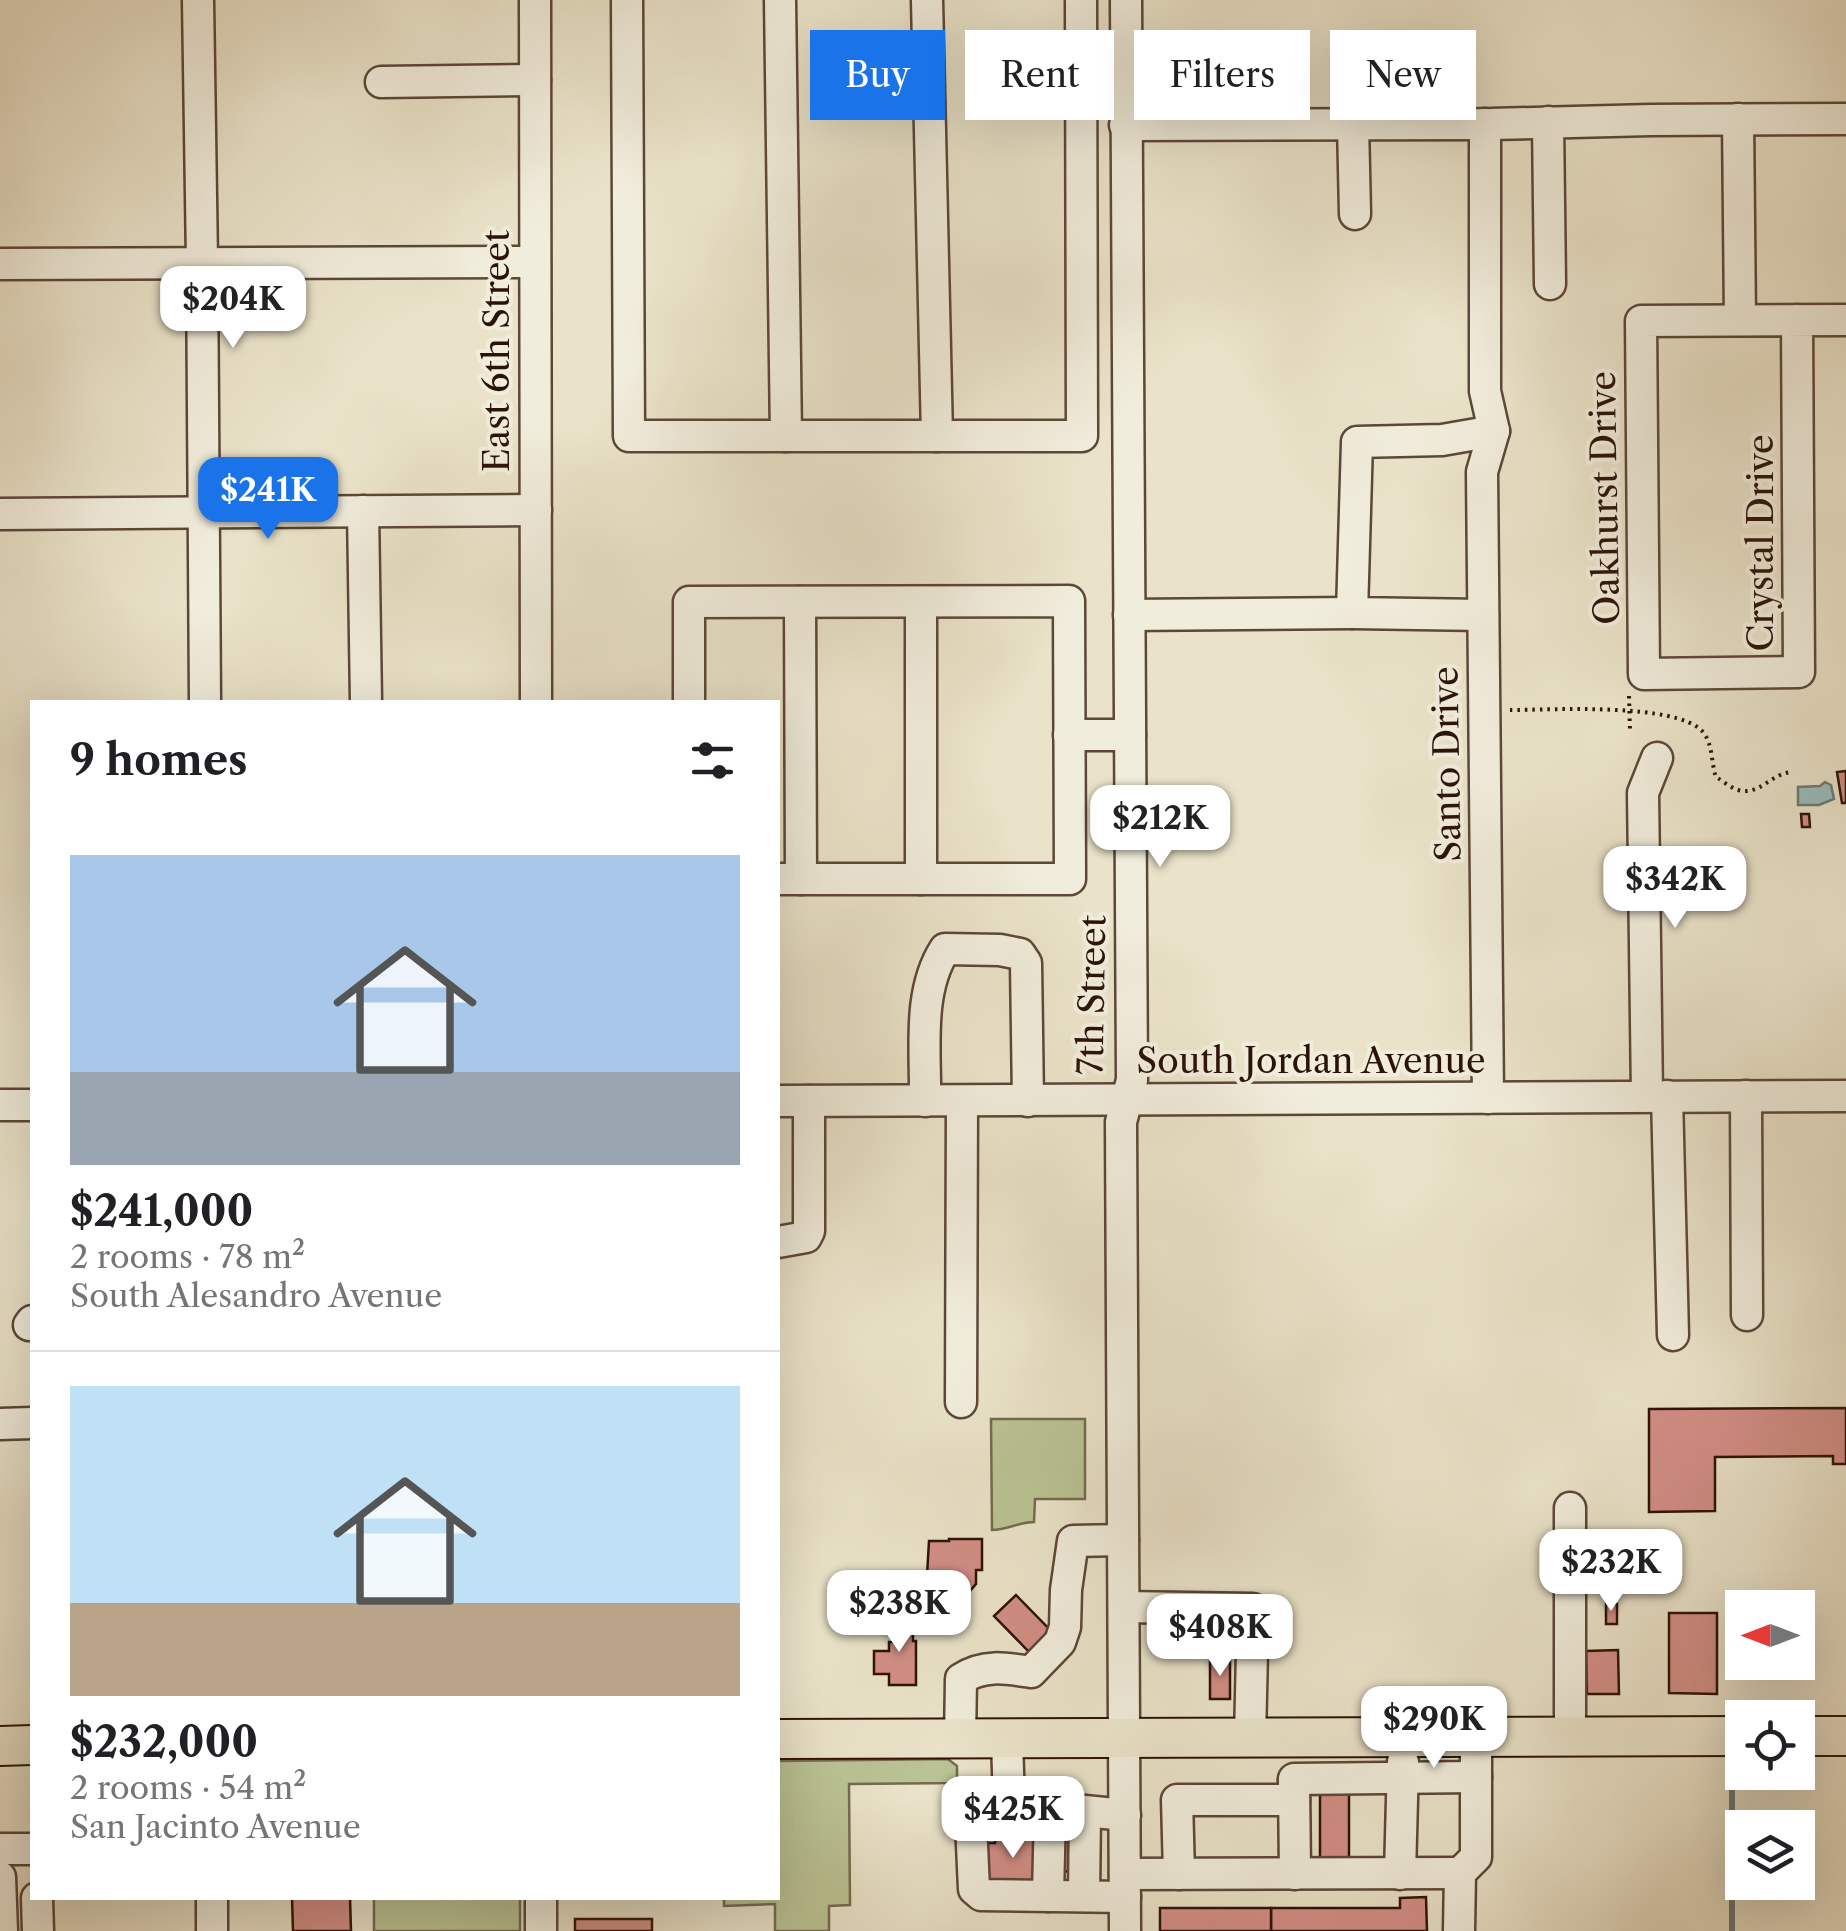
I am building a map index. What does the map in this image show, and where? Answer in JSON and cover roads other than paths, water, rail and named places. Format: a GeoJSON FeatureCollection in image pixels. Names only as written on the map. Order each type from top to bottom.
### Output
{"type":"FeatureCollection","features":[{"type":"Feature","properties":{"kind":"main road"},"geometry":{"type":"LineString","coordinates":[[780,1739],[1725,1736]]}},
{"type":"Feature","properties":{"kind":"main road"},"geometry":{"type":"LineString","coordinates":[[1815,1736],[1846,1736]]}},
{"type":"Feature","properties":{"kind":"main road"},"geometry":{"type":"LineString","coordinates":[[0,1746],[30,1746]]}},
{"type":"Feature","properties":{"kind":"street"},"geometry":{"type":"LineString","coordinates":[[198,0],[205,700]]}},
{"type":"Feature","properties":{"kind":"street","name":"East 6th Street"},"geometry":{"type":"LineString","coordinates":[[535,0],[536,700]]}},
{"type":"Feature","properties":{"kind":"street"},"geometry":{"type":"LineString","coordinates":[[627,0],[629,436],[1082,436],[1081,0]]}},
{"type":"Feature","properties":{"kind":"street"},"geometry":{"type":"LineString","coordinates":[[780,0],[786,436]]}},
{"type":"Feature","properties":{"kind":"street"},"geometry":{"type":"LineString","coordinates":[[928,0],[937,436]]}},
{"type":"Feature","properties":{"kind":"street","name":"7th Street"},"geometry":{"type":"LineString","coordinates":[[1125,1931],[1121,1122],[1132,1080],[1126,0]]}},
{"type":"Feature","properties":{"kind":"street"},"geometry":{"type":"LineString","coordinates":[[382,82],[534,80]]}},
{"type":"Feature","properties":{"kind":"street"},"geometry":{"type":"LineString","coordinates":[[1738,119],[1740,320],[1846,320]]}},
{"type":"Feature","properties":{"kind":"street"},"geometry":{"type":"LineString","coordinates":[[1126,125],[1846,119]]}},
{"type":"Feature","properties":{"kind":"street"},"geometry":{"type":"LineString","coordinates":[[1548,122],[1550,284]]}},
{"type":"Feature","properties":{"kind":"street"},"geometry":{"type":"LineString","coordinates":[[1353,124],[1354,214]]}},
{"type":"Feature","properties":{"kind":"street"},"geometry":{"type":"LineString","coordinates":[[1352,613],[1357,442],[1442,440],[1494,431],[1485,391],[1485,124]]}},
{"type":"Feature","properties":{"kind":"street"},"geometry":{"type":"LineString","coordinates":[[1083,213],[1126,212]]}},
{"type":"Feature","properties":{"kind":"street"},"geometry":{"type":"LineString","coordinates":[[0,264],[534,262]]}},
{"type":"Feature","properties":{"kind":"street","name":"Oakhurst Drive"},"geometry":{"type":"LineString","coordinates":[[1637,685],[1641,321],[1740,320]]}},
{"type":"Feature","properties":{"kind":"street","name":"Crystal Drive"},"geometry":{"type":"LineString","coordinates":[[1637,685],[1799,672],[1797,320]]}},
{"type":"Feature","properties":{"kind":"street","name":"Santo Drive"},"geometry":{"type":"LineString","coordinates":[[1488,1098],[1482,472],[1494,431]]}},
{"type":"Feature","properties":{"kind":"street"},"geometry":{"type":"LineString","coordinates":[[0,514],[536,510]]}},
{"type":"Feature","properties":{"kind":"street"},"geometry":{"type":"LineString","coordinates":[[364,511],[366,700]]}},
{"type":"Feature","properties":{"kind":"street"},"geometry":{"type":"LineString","coordinates":[[689,700],[689,602],[1069,601],[1070,879],[789,879],[800,602]]}},
{"type":"Feature","properties":{"kind":"street"},"geometry":{"type":"LineString","coordinates":[[921,602],[921,879]]}},
{"type":"Feature","properties":{"kind":"street"},"geometry":{"type":"LineString","coordinates":[[1129,615],[1483,615]]}},
{"type":"Feature","properties":{"kind":"street"},"geometry":{"type":"LineString","coordinates":[[1070,735],[1130,735]]}},
{"type":"Feature","properties":{"kind":"street"},"geometry":{"type":"LineString","coordinates":[[1656,758],[1643,793],[1673,1335]]}},
{"type":"Feature","properties":{"kind":"street"},"geometry":{"type":"LineString","coordinates":[[925,1101],[927,999],[935,965],[945,949],[1000,950],[1020,954],[1026,963],[1028,1101]]}},
{"type":"Feature","properties":{"kind":"street"},"geometry":{"type":"LineString","coordinates":[[1746,1096],[1747,1315]]}},
{"type":"Feature","properties":{"kind":"street","name":"South Jordan Avenue"},"geometry":{"type":"LineString","coordinates":[[780,1101],[1846,1096]]}},
{"type":"Feature","properties":{"kind":"street"},"geometry":{"type":"LineString","coordinates":[[780,1242],[798,1240],[809,1231],[809,1101]]}},
{"type":"Feature","properties":{"kind":"street"},"geometry":{"type":"LineString","coordinates":[[961,1402],[962,1101]]}},
{"type":"Feature","properties":{"kind":"street"},"geometry":{"type":"LineString","coordinates":[[0,1105],[30,1105]]}},
{"type":"Feature","properties":{"kind":"street"},"geometry":{"type":"LineString","coordinates":[[0,1424],[30,1423]]}},
{"type":"Feature","properties":{"kind":"street"},"geometry":{"type":"LineString","coordinates":[[1570,1508],[1570,1737]]}},
{"type":"Feature","properties":{"kind":"street"},"geometry":{"type":"LineString","coordinates":[[960,1739],[961,1679],[986,1668],[1031,1672],[1060,1642],[1065,1627],[1073,1541],[1124,1540]]}},
{"type":"Feature","properties":{"kind":"street"},"geometry":{"type":"LineString","coordinates":[[1124,1607],[1253,1608],[1250,1738]]}},
{"type":"Feature","properties":{"kind":"street"},"geometry":{"type":"LineString","coordinates":[[1294,1738],[1295,1874]]}},
{"type":"Feature","properties":{"kind":"street"},"geometry":{"type":"LineString","coordinates":[[1400,1874],[1403,1738]]}},
{"type":"Feature","properties":{"kind":"street"},"geometry":{"type":"LineString","coordinates":[[1459,1931],[1460,1873],[1476,1857],[1476,1738]]}},
{"type":"Feature","properties":{"kind":"street"},"geometry":{"type":"LineString","coordinates":[[1007,1739],[1009,1804]]}},
{"type":"Feature","properties":{"kind":"street"},"geometry":{"type":"LineString","coordinates":[[1179,1874],[1177,1800],[1403,1778],[1476,1778]]}},
{"type":"Feature","properties":{"kind":"street"},"geometry":{"type":"LineString","coordinates":[[1125,1815],[995,1802],[974,1811],[974,1889],[981,1895],[1084,1896],[1179,1874],[1460,1873]]}},
{"type":"Feature","properties":{"kind":"street"},"geometry":{"type":"LineString","coordinates":[[1048,1896],[1050,1809]]}},
{"type":"Feature","properties":{"kind":"street"},"geometry":{"type":"LineString","coordinates":[[1084,1896],[1085,1812]]}},
{"type":"Feature","properties":{"kind":"street"},"geometry":{"type":"LineString","coordinates":[[0,1849],[30,1849]]}},
{"type":"Feature","properties":{"kind":"street"},"geometry":{"type":"LineString","coordinates":[[0,1877],[2,1931]]}},
{"type":"Feature","properties":{"kind":"street"},"geometry":{"type":"LineString","coordinates":[[37,1900],[38,1931]]}},
{"type":"Feature","properties":{"kind":"street"},"geometry":{"type":"LineString","coordinates":[[212,1900],[212,1931]]}},
{"type":"Feature","properties":{"kind":"street"},"geometry":{"type":"LineString","coordinates":[[541,1900],[541,1931]]}},
{"type":"Feature","properties":{"kind":"water"},"geometry":{"type":"Polygon","coordinates":[[[1825,782],[1831,785],[1834,799],[1819,805],[1798,805],[1798,787],[1820,786],[1825,782]]]}},
{"type":"Feature","properties":{"kind":"waterway"},"geometry":{"type":"LineString","coordinates":[[1732,1790],[1732,1931]]}}]}
